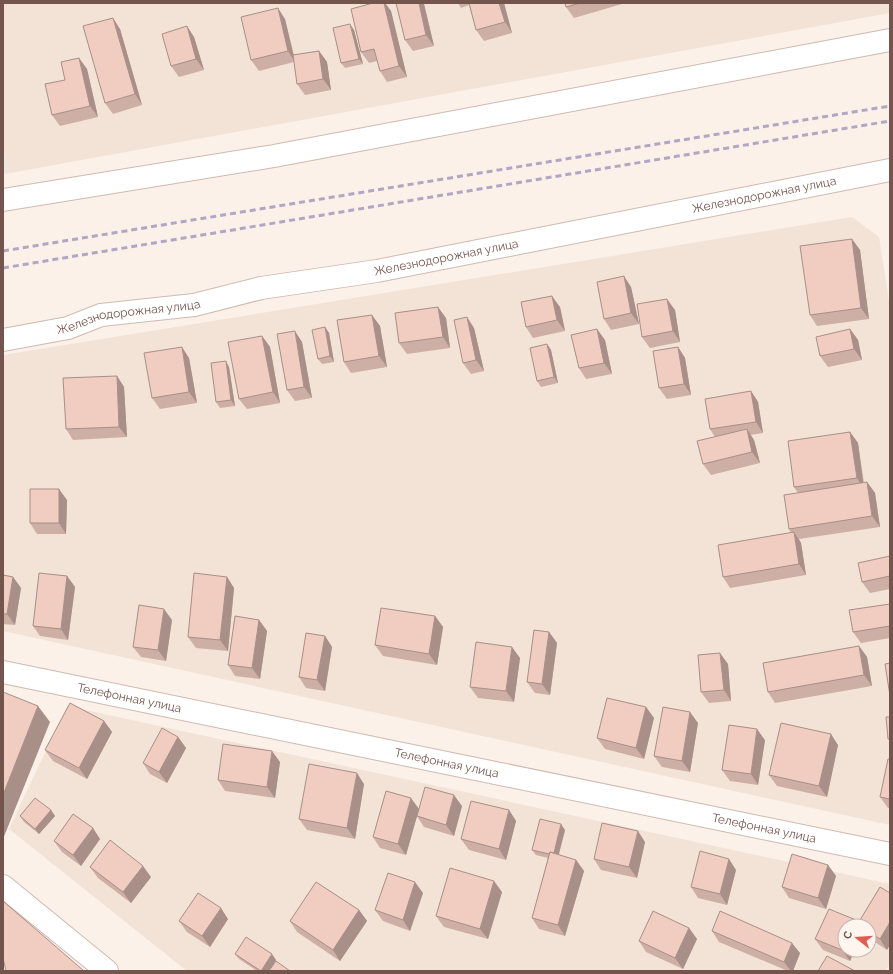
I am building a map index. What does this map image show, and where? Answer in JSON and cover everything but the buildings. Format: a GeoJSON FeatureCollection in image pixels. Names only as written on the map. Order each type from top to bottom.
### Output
{"type":"FeatureCollection","features":[{"type":"Feature","properties":{"kind":"street"},"geometry":{"type":"LineString","coordinates":[[3,200],[282,154],[890,40]]}},
{"type":"Feature","properties":{"kind":"street","name":"Железнодорожная улица"},"geometry":{"type":"LineString","coordinates":[[3,340],[68,328],[101,316],[194,305],[262,288],[378,271],[890,170]]}},
{"type":"Feature","properties":{"kind":"street","name":"Телефонная улица"},"geometry":{"type":"LineString","coordinates":[[3,672],[890,854]]}},
{"type":"Feature","properties":{"kind":"street"},"geometry":{"type":"LineString","coordinates":[[3,886],[107,971]]}},
{"type":"Feature","properties":{"kind":"shaded area"},"geometry":{"type":"Polygon","coordinates":[[[3,3],[890,3],[890,13],[10,173],[3,145],[3,3]]]}},
{"type":"Feature","properties":{"kind":"shaded area"},"geometry":{"type":"Polygon","coordinates":[[[3,145],[10,173],[3,174],[3,145]]]}},
{"type":"Feature","properties":{"kind":"shaded area"},"geometry":{"type":"Polygon","coordinates":[[[852,217],[879,237],[890,307],[890,825],[3,631],[3,355],[852,217]]]}},
{"type":"Feature","properties":{"kind":"shaded area"},"geometry":{"type":"Polygon","coordinates":[[[67,706],[890,884],[890,964],[885,971],[187,971],[9,829],[67,706]]]}},
{"type":"Feature","properties":{"kind":"railway"},"geometry":{"type":"LineString","coordinates":[[3,251],[890,106]]}},
{"type":"Feature","properties":{"kind":"railway"},"geometry":{"type":"LineString","coordinates":[[3,268],[890,121]]}}]}
